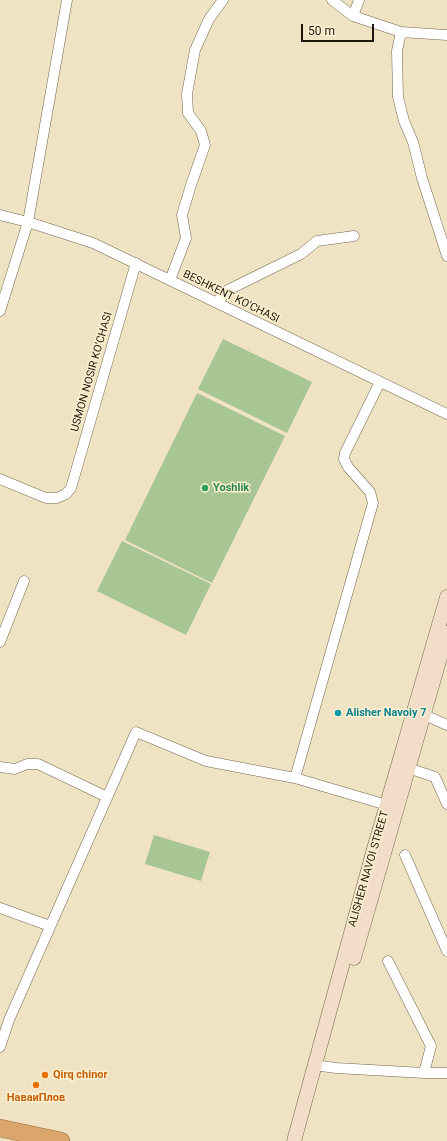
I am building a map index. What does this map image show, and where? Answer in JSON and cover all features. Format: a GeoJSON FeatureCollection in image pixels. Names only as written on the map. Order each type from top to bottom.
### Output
{"type":"FeatureCollection","features":[{"type":"Feature","properties":{"kind":"highway"},"geometry":{"type":"LineString","coordinates":[[0,1128],[61,1141]]}},
{"type":"Feature","properties":{"kind":"highway"},"geometry":{"type":"LineString","coordinates":[[0,1138],[14,1141]]}},
{"type":"Feature","properties":{"kind":"main road","name":"ALISHER NAVOI STREET"},"geometry":{"type":"LineString","coordinates":[[294,1141],[408,768],[419,712],[447,597]]}},
{"type":"Feature","properties":{"kind":"main road","name":"ALISHER NAVOI STREET"},"geometry":{"type":"LineString","coordinates":[[301,1141],[318,1066],[387,805],[447,633]]}},
{"type":"Feature","properties":{"kind":"street"},"geometry":{"type":"LineString","coordinates":[[0,310],[28,222],[67,0]]}},
{"type":"Feature","properties":{"kind":"street"},"geometry":{"type":"LineString","coordinates":[[170,280],[186,238],[182,215],[205,145],[201,131],[188,113],[187,94],[195,50],[209,19],[222,0]]}},
{"type":"Feature","properties":{"kind":"street"},"geometry":{"type":"LineString","coordinates":[[332,0],[353,16],[401,32],[447,35]]}},
{"type":"Feature","properties":{"kind":"street"},"geometry":{"type":"LineString","coordinates":[[353,16],[359,0]]}},
{"type":"Feature","properties":{"kind":"street"},"geometry":{"type":"LineString","coordinates":[[401,32],[398,51],[398,97],[404,121],[413,142],[422,178],[447,256]]}},
{"type":"Feature","properties":{"kind":"street","name":"BESHKENT KO'CHASI"},"geometry":{"type":"LineString","coordinates":[[0,216],[28,222],[93,243],[447,414]]}},
{"type":"Feature","properties":{"kind":"street"},"geometry":{"type":"LineString","coordinates":[[217,302],[228,290],[301,254],[316,242],[354,236]]}},
{"type":"Feature","properties":{"kind":"street","name":"USMON NOSIR KO'CHASI"},"geometry":{"type":"LineString","coordinates":[[0,479],[46,498],[57,498],[66,494],[71,488],[136,263]]}},
{"type":"Feature","properties":{"kind":"street"},"geometry":{"type":"LineString","coordinates":[[295,778],[373,503],[370,492],[348,467],[344,459],[345,453],[380,382]]}},
{"type":"Feature","properties":{"kind":"street"},"geometry":{"type":"LineString","coordinates":[[0,642],[24,580]]}},
{"type":"Feature","properties":{"kind":"street"},"geometry":{"type":"LineString","coordinates":[[419,712],[447,725]]}},
{"type":"Feature","properties":{"kind":"street"},"geometry":{"type":"LineString","coordinates":[[0,1046],[4,1018],[50,926],[136,732],[206,761],[295,778],[387,805]]}},
{"type":"Feature","properties":{"kind":"street"},"geometry":{"type":"LineString","coordinates":[[0,767],[15,769],[27,764],[38,764],[107,797]]}},
{"type":"Feature","properties":{"kind":"street"},"geometry":{"type":"LineString","coordinates":[[408,768],[435,777],[447,804]]}},
{"type":"Feature","properties":{"kind":"street"},"geometry":{"type":"LineString","coordinates":[[405,855],[447,951]]}},
{"type":"Feature","properties":{"kind":"street"},"geometry":{"type":"LineString","coordinates":[[0,908],[50,926]]}},
{"type":"Feature","properties":{"kind":"street"},"geometry":{"type":"LineString","coordinates":[[388,961],[430,1046],[424,1073]]}},
{"type":"Feature","properties":{"kind":"street"},"geometry":{"type":"LineString","coordinates":[[318,1066],[424,1073],[447,1073]]}},
{"type":"Feature","properties":{"kind":"green space"},"geometry":{"type":"Polygon","coordinates":[[[223,339],[312,382],[287,433],[198,389],[223,339]]]}},
{"type":"Feature","properties":{"kind":"green space","name":"Yoshlik"},"geometry":{"type":"Polygon","coordinates":[[[197,393],[285,436],[212,583],[125,540],[197,393]]]}},
{"type":"Feature","properties":{"kind":"green space"},"geometry":{"type":"Polygon","coordinates":[[[122,541],[211,584],[186,635],[97,591],[122,541]]]}},
{"type":"Feature","properties":{"kind":"green space"},"geometry":{"type":"Polygon","coordinates":[[[154,835],[210,852],[201,881],[145,864],[154,835]]]}},
{"type":"Feature","properties":{"kind":"place","name":"Yoshlik"},"geometry":{"type":"Point","coordinates":[205,488]}},
{"type":"Feature","properties":{"kind":"place","name":"Alisher Navoiy 7"},"geometry":{"type":"Point","coordinates":[338,713]}},
{"type":"Feature","properties":{"kind":"place","name":"Qirq chinor"},"geometry":{"type":"Point","coordinates":[45,1075]}},
{"type":"Feature","properties":{"kind":"place","name":"НаваиПлов"},"geometry":{"type":"Point","coordinates":[36,1085]}}]}
